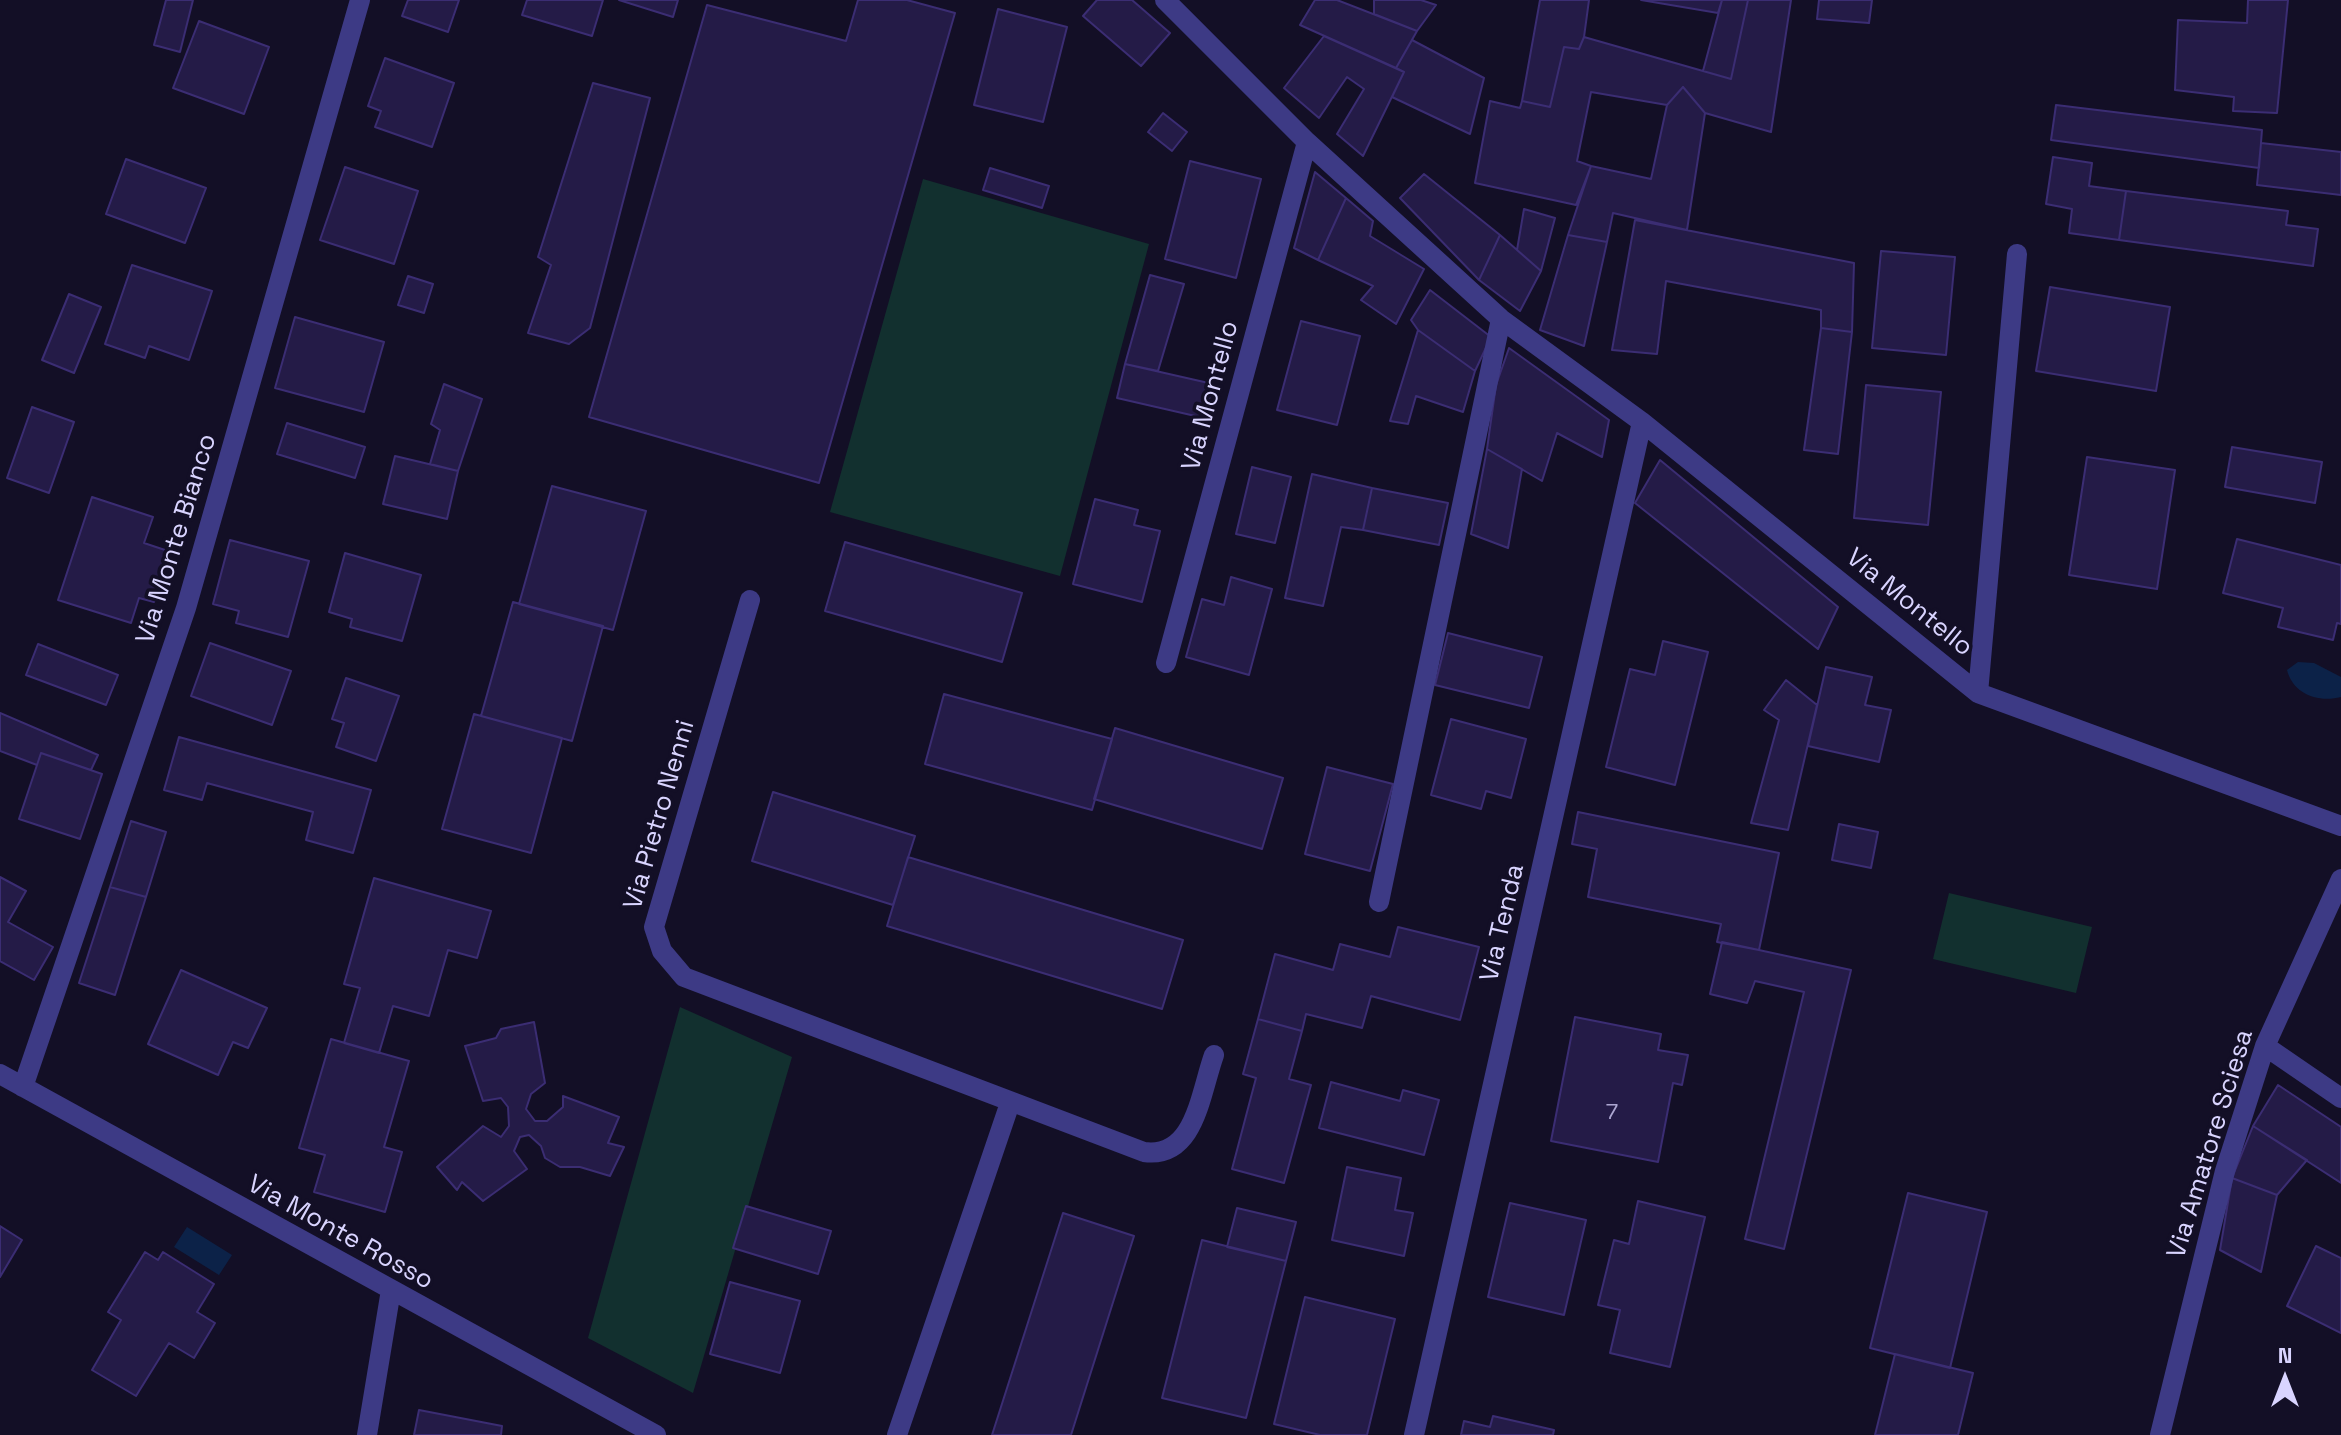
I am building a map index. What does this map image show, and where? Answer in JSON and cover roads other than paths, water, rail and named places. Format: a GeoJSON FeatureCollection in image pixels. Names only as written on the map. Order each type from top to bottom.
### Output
{"type":"FeatureCollection","features":[{"type":"Feature","properties":{"kind":"street","name":"Via Monte Bianco"},"geometry":{"type":"LineString","coordinates":[[23,1087],[186,608],[360,0]]}},
{"type":"Feature","properties":{"kind":"street","name":"Via Montello"},"geometry":{"type":"LineString","coordinates":[[1165,0],[1307,142],[1501,319],[1642,422],[1978,693],[2341,826]]}},
{"type":"Feature","properties":{"kind":"street","name":"Via Montello"},"geometry":{"type":"LineString","coordinates":[[1166,663],[1307,142]]}},
{"type":"Feature","properties":{"kind":"street"},"geometry":{"type":"LineString","coordinates":[[1978,693],[2017,254]]}},
{"type":"Feature","properties":{"kind":"street"},"geometry":{"type":"LineString","coordinates":[[1379,902],[1501,319]]}},
{"type":"Feature","properties":{"kind":"street","name":"Via Tenda"},"geometry":{"type":"LineString","coordinates":[[1414,1435],[1642,422]]}},
{"type":"Feature","properties":{"kind":"street","name":"Via Pietro Nenni"},"geometry":{"type":"LineString","coordinates":[[750,600],[654,927],[662,951],[684,977],[718,993],[1144,1152],[1167,1152],[1185,1139],[1214,1055]]}},
{"type":"Feature","properties":{"kind":"street","name":"Via Amatore Sciesa"},"geometry":{"type":"LineString","coordinates":[[2160,1435],[2225,1171],[2265,1046],[2341,879]]}},
{"type":"Feature","properties":{"kind":"street"},"geometry":{"type":"LineString","coordinates":[[2265,1046],[2341,1098]]}},
{"type":"Feature","properties":{"kind":"street","name":"Via Monte Rosso"},"geometry":{"type":"LineString","coordinates":[[0,1074],[656,1435]]}},
{"type":"Feature","properties":{"kind":"street"},"geometry":{"type":"LineString","coordinates":[[897,1435],[1010,1103]]}},
{"type":"Feature","properties":{"kind":"street"},"geometry":{"type":"LineString","coordinates":[[367,1435],[391,1290]]}},
{"type":"Feature","properties":{"kind":"water"},"geometry":{"type":"Polygon","coordinates":[[[2298,662],[2314,663],[2341,677],[2341,697],[2324,699],[2301,691],[2287,670],[2298,662]]]}},
{"type":"Feature","properties":{"kind":"water"},"geometry":{"type":"Polygon","coordinates":[[[187,1227],[232,1255],[219,1275],[174,1247],[187,1227]]]}}]}
